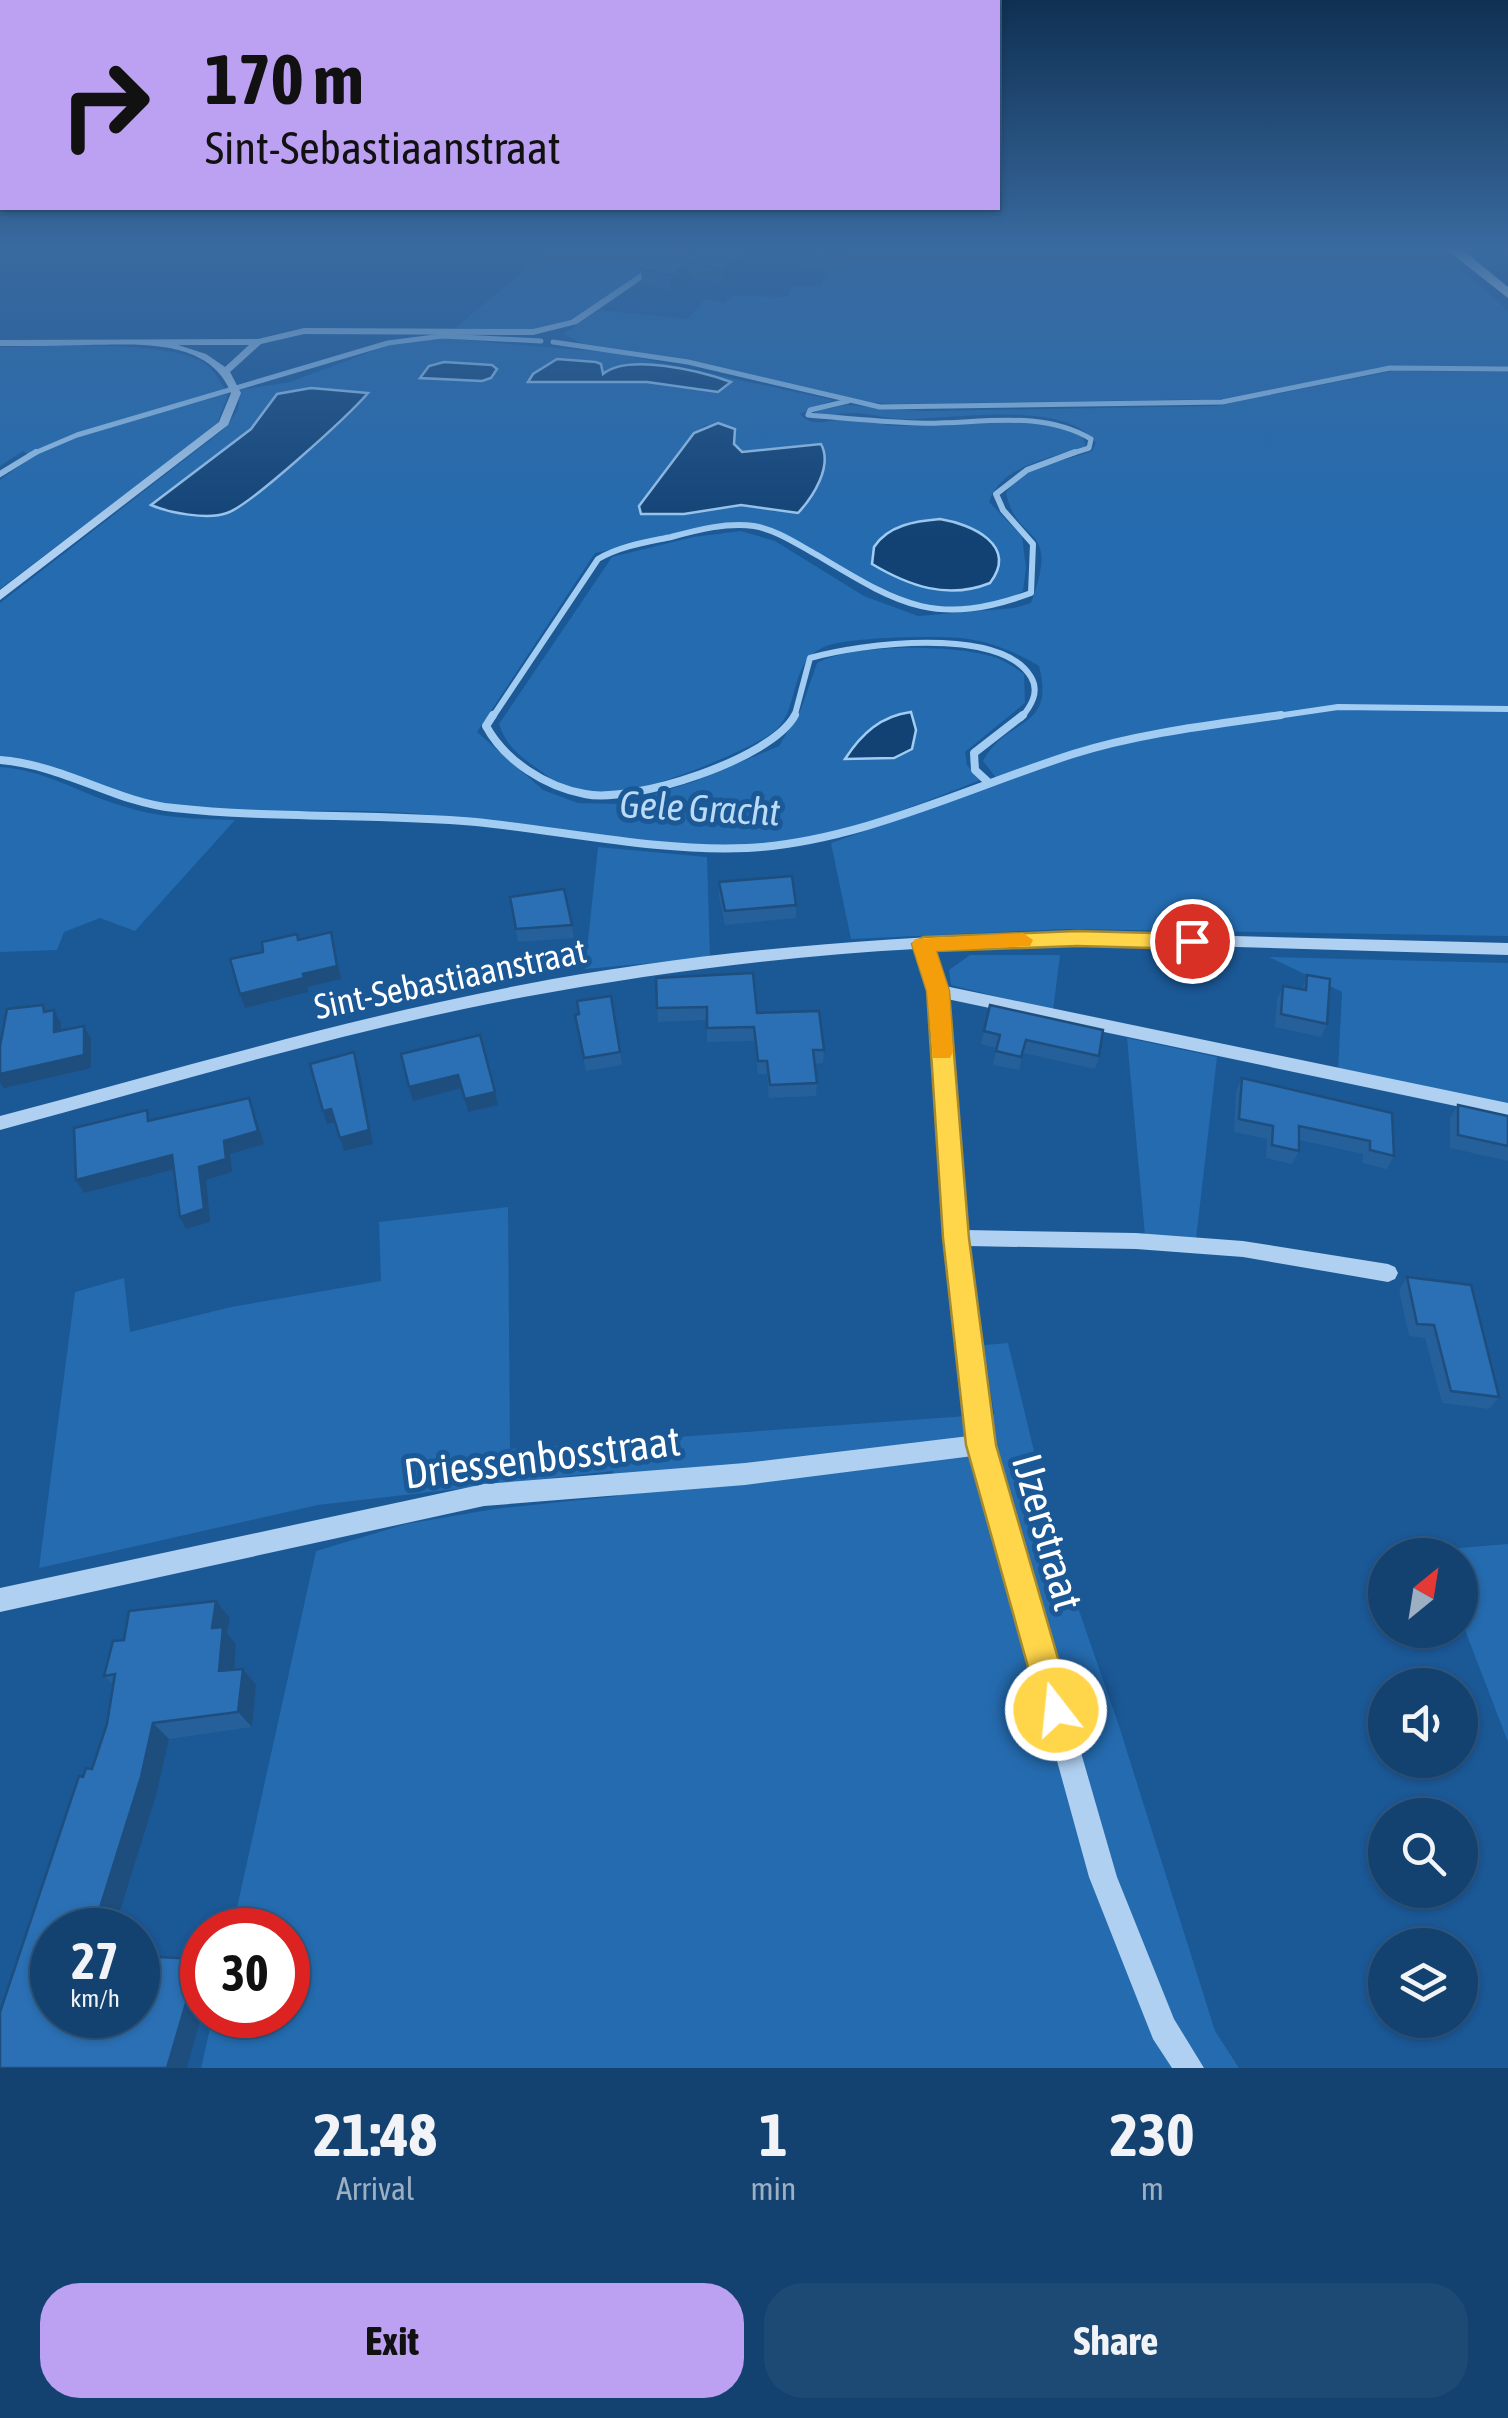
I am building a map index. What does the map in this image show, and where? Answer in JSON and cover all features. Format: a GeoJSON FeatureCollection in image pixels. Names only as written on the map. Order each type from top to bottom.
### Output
{"type":"FeatureCollection","features":[{"type":"Feature","properties":{"kind":"street"},"geometry":{"type":"LineString","coordinates":[[0,596],[200,445],[224,422],[235,389],[226,371],[202,356],[165,347]]}},
{"type":"Feature","properties":{"kind":"street"},"geometry":{"type":"LineString","coordinates":[[226,371],[253,347]]}},
{"type":"Feature","properties":{"kind":"street","name":"Sint-Sebastiaanstraat"},"geometry":{"type":"LineString","coordinates":[[0,1123],[394,1020],[526,991],[740,960],[923,944],[1077,938],[1508,949]]}},
{"type":"Feature","properties":{"kind":"street"},"geometry":{"type":"LineString","coordinates":[[923,944],[938,991],[1508,1110]]}},
{"type":"Feature","properties":{"kind":"street","name":"IJzerstraat"},"geometry":{"type":"LineString","coordinates":[[938,991],[956,1238],[981,1445],[1103,1877],[1163,2028],[1189,2068]]}},
{"type":"Feature","properties":{"kind":"street"},"geometry":{"type":"LineString","coordinates":[[956,1238],[1136,1241],[1225,1248],[1388,1273]]}},
{"type":"Feature","properties":{"kind":"street","name":"Driessenbosstraat"},"geometry":{"type":"LineString","coordinates":[[0,1600],[484,1496],[745,1474],[981,1445]]}},
{"type":"Feature","properties":{"kind":"shaded area"},"geometry":{"type":"Polygon","coordinates":[[[0,347],[123,347],[166,351],[207,365],[226,390],[136,415],[139,418],[228,394],[217,425],[0,589],[0,480],[32,457],[23,451],[0,466],[0,347]]]}},
{"type":"Feature","properties":{"kind":"shaded area"},"geometry":{"type":"Polygon","coordinates":[[[385,347],[539,347],[614,353],[833,400],[800,414],[811,421],[856,419],[920,426],[1015,419],[1060,426],[1082,436],[1086,446],[1016,471],[995,489],[989,502],[1022,536],[1026,568],[1023,591],[1007,602],[937,609],[909,606],[793,539],[745,523],[595,553],[477,732],[543,790],[578,803],[623,804],[696,781],[779,746],[801,709],[817,663],[854,652],[932,648],[997,658],[1024,674],[1025,703],[965,752],[967,765],[980,780],[833,832],[737,846],[639,841],[393,812],[174,807],[130,797],[47,767],[0,760],[0,603],[223,430],[238,410],[240,390],[290,382],[385,347]],[[557,359],[533,374],[663,384],[730,381],[646,364],[615,367],[603,374],[602,366],[588,360],[557,359]],[[311,388],[274,401],[241,438],[152,504],[176,512],[228,513],[368,393],[311,388]],[[706,425],[694,433],[639,506],[641,514],[742,506],[776,512],[799,445],[759,453],[742,452],[734,444],[735,436],[706,425]]]}},
{"type":"Feature","properties":{"kind":"shaded area"},"geometry":{"type":"Polygon","coordinates":[[[602,347],[1508,347],[1508,366],[1395,366],[1222,399],[865,402],[701,362],[602,347]]]}},
{"type":"Feature","properties":{"kind":"shaded area"},"geometry":{"type":"Polygon","coordinates":[[[557,359],[596,362],[601,364],[603,374],[614,368],[647,364],[731,382],[718,392],[647,382],[528,382],[533,374],[557,359]]]}},
{"type":"Feature","properties":{"kind":"shaded area"},"geometry":{"type":"Polygon","coordinates":[[[444,362],[492,365],[497,369],[491,378],[482,381],[420,378],[429,366],[444,362]]]}},
{"type":"Feature","properties":{"kind":"shaded area"},"geometry":{"type":"Polygon","coordinates":[[[1394,371],[1508,372],[1508,936],[1067,929],[851,939],[831,843],[1000,783],[983,761],[1004,736],[1035,713],[1041,702],[1039,666],[978,641],[894,638],[824,647],[804,665],[787,714],[771,734],[710,764],[609,794],[577,791],[544,774],[509,744],[499,724],[612,557],[693,537],[741,531],[775,541],[864,596],[918,616],[1014,608],[1031,603],[1039,577],[1039,547],[1019,522],[1006,493],[1033,470],[1092,451],[1096,443],[1081,429],[1061,421],[1008,414],[901,419],[853,413],[814,416],[816,411],[847,405],[921,411],[1215,406],[1394,371]]]}},
{"type":"Feature","properties":{"kind":"shaded area"},"geometry":{"type":"Polygon","coordinates":[[[311,388],[368,393],[277,477],[227,513],[189,515],[151,505],[251,429],[277,394],[311,388]]]}},
{"type":"Feature","properties":{"kind":"shaded area"},"geometry":{"type":"Polygon","coordinates":[[[718,423],[735,429],[734,444],[742,452],[821,444],[823,471],[810,499],[798,513],[741,505],[684,514],[641,514],[639,506],[694,433],[718,423]]]}},
{"type":"Feature","properties":{"kind":"shaded area"},"geometry":{"type":"Polygon","coordinates":[[[940,519],[977,531],[995,547],[999,558],[990,583],[959,590],[929,588],[872,564],[874,547],[887,534],[912,523],[940,519]]]}},
{"type":"Feature","properties":{"kind":"shaded area"},"geometry":{"type":"Polygon","coordinates":[[[911,712],[916,730],[912,749],[894,758],[845,759],[873,727],[890,717],[911,712]]]}},
{"type":"Feature","properties":{"kind":"shaded area"},"geometry":{"type":"Polygon","coordinates":[[[0,767],[46,777],[148,813],[235,820],[135,931],[100,918],[64,932],[57,950],[0,952],[0,767]]]}},
{"type":"Feature","properties":{"kind":"shaded area"},"geometry":{"type":"Polygon","coordinates":[[[598,847],[707,857],[710,958],[585,969],[598,847]]]}},
{"type":"Feature","properties":{"kind":"shaded area"},"geometry":{"type":"Polygon","coordinates":[[[970,955],[1060,955],[1053,1011],[951,985],[949,970],[970,955]]]}},
{"type":"Feature","properties":{"kind":"shaded area"},"geometry":{"type":"Polygon","coordinates":[[[1269,957],[1508,963],[1508,1105],[1338,1072],[1342,992],[1269,957]]]}},
{"type":"Feature","properties":{"kind":"shaded area"},"geometry":{"type":"Polygon","coordinates":[[[1127,1038],[1217,1057],[1196,1239],[1145,1236],[1127,1038]]]}},
{"type":"Feature","properties":{"kind":"shaded area"},"geometry":{"type":"Polygon","coordinates":[[[508,1207],[510,1449],[994,1414],[984,1345],[1008,1343],[1057,1547],[1119,1726],[1215,2031],[1239,2068],[201,2068],[208,2038],[310,2038],[310,1908],[237,1908],[316,1551],[406,1524],[494,1509],[618,1496],[613,1471],[318,1505],[39,1568],[75,1292],[124,1278],[130,1332],[231,1307],[381,1281],[379,1222],[508,1207]]]}},
{"type":"Feature","properties":{"kind":"shaded area"},"geometry":{"type":"Polygon","coordinates":[[[1508,1544],[1508,1742],[1472,1648],[1478,1648],[1478,1546],[1508,1544]]]}},
{"type":"Feature","properties":{"kind":"building"},"geometry":{"type":"Polygon","coordinates":[[[792,876],[796,905],[725,911],[719,882],[792,876]]]}},
{"type":"Feature","properties":{"kind":"building"},"geometry":{"type":"Polygon","coordinates":[[[564,889],[572,925],[516,929],[510,897],[564,889]]]}},
{"type":"Feature","properties":{"kind":"building"},"geometry":{"type":"Polygon","coordinates":[[[331,932],[337,966],[240,994],[230,959],[263,952],[262,942],[297,934],[298,940],[331,932]]]}},
{"type":"Feature","properties":{"kind":"building"},"geometry":{"type":"Polygon","coordinates":[[[753,973],[757,1013],[819,1011],[824,1050],[813,1050],[817,1083],[770,1085],[767,1061],[758,1061],[754,1027],[707,1028],[707,1007],[657,1008],[656,978],[753,973]]]}},
{"type":"Feature","properties":{"kind":"building"},"geometry":{"type":"Polygon","coordinates":[[[1307,975],[1330,979],[1327,1024],[1281,1014],[1283,986],[1306,990],[1307,975]]]}},
{"type":"Feature","properties":{"kind":"building"},"geometry":{"type":"Polygon","coordinates":[[[611,996],[620,1052],[584,1058],[575,1015],[579,1014],[577,1001],[611,996]]]}},
{"type":"Feature","properties":{"kind":"building"},"geometry":{"type":"Polygon","coordinates":[[[43,1005],[44,1012],[54,1010],[54,1032],[84,1026],[84,1055],[0,1074],[7,1009],[43,1005]]]}},
{"type":"Feature","properties":{"kind":"building"},"geometry":{"type":"Polygon","coordinates":[[[990,1005],[1103,1030],[1099,1056],[1026,1040],[1021,1057],[996,1051],[1000,1035],[984,1031],[990,1005]]]}},
{"type":"Feature","properties":{"kind":"building"},"geometry":{"type":"Polygon","coordinates":[[[480,1035],[495,1092],[465,1099],[458,1075],[409,1087],[401,1054],[480,1035]]]}},
{"type":"Feature","properties":{"kind":"building"},"geometry":{"type":"Polygon","coordinates":[[[354,1052],[369,1130],[340,1138],[331,1109],[323,1111],[310,1064],[354,1052]]]}},
{"type":"Feature","properties":{"kind":"building"},"geometry":{"type":"Polygon","coordinates":[[[1242,1078],[1392,1113],[1394,1156],[1370,1150],[1370,1141],[1299,1126],[1299,1151],[1272,1145],[1273,1126],[1239,1119],[1242,1078]]]}},
{"type":"Feature","properties":{"kind":"building"},"geometry":{"type":"Polygon","coordinates":[[[249,1098],[258,1131],[224,1141],[226,1159],[199,1167],[204,1209],[180,1217],[172,1155],[76,1180],[74,1128],[147,1110],[148,1121],[249,1098]]]}},
{"type":"Feature","properties":{"kind":"building"},"geometry":{"type":"Polygon","coordinates":[[[1458,1105],[1508,1116],[1508,1146],[1458,1135],[1458,1105]]]}},
{"type":"Feature","properties":{"kind":"building"},"geometry":{"type":"Polygon","coordinates":[[[1407,1277],[1471,1285],[1499,1397],[1451,1391],[1434,1325],[1417,1324],[1407,1277]]]}},
{"type":"Feature","properties":{"kind":"building"},"geometry":{"type":"Polygon","coordinates":[[[216,1601],[212,1628],[223,1627],[219,1671],[243,1669],[238,1712],[153,1723],[141,1777],[100,1908],[35,1908],[79,1776],[83,1777],[86,1768],[92,1769],[107,1724],[115,1674],[104,1676],[113,1641],[124,1640],[129,1611],[216,1601]]]}},
{"type":"Feature","properties":{"kind":"building"},"geometry":{"type":"Polygon","coordinates":[[[30,1922],[30,2038],[160,2038],[160,1957],[180,1958],[180,2024],[167,2068],[0,2068],[0,2012],[30,1922]]]}},
{"type":"Feature","properties":{"kind":"waterway"},"geometry":{"type":"LineString","coordinates":[[34,453],[77,435],[376,347]]}},
{"type":"Feature","properties":{"kind":"waterway"},"geometry":{"type":"LineString","coordinates":[[583,347],[688,362],[880,407],[1222,402],[1390,368],[1508,369]]}},
{"type":"Feature","properties":{"kind":"waterway"},"geometry":{"type":"LineString","coordinates":[[848,401],[810,410],[808,415],[917,423],[1028,421],[1071,429],[1091,439],[1089,448],[1067,455]]}},
{"type":"Feature","properties":{"kind":"waterway"},"geometry":{"type":"LineString","coordinates":[[1067,455],[1075,452]]}},
{"type":"Feature","properties":{"kind":"waterway"},"geometry":{"type":"LineString","coordinates":[[0,474],[34,453]]}},
{"type":"Feature","properties":{"kind":"waterway"},"geometry":{"type":"LineString","coordinates":[[492,718],[598,559],[643,543],[712,527],[754,526],[779,534],[872,587],[919,606],[969,609],[1031,593],[1033,544],[1003,510],[996,494],[1027,470],[1067,455]]}},
{"type":"Feature","properties":{"kind":"waterway"},"geometry":{"type":"LineString","coordinates":[[795,715],[810,658],[861,648],[927,643],[990,650],[1015,661],[1031,677],[1035,688],[1031,704],[1021,718]]}},
{"type":"Feature","properties":{"kind":"waterway","name":"Gele Gracht"},"geometry":{"type":"LineString","coordinates":[[1263,718],[1338,707],[1508,709]]}},
{"type":"Feature","properties":{"kind":"waterway"},"geometry":{"type":"LineString","coordinates":[[493,715],[486,726],[515,761],[570,791],[607,795],[666,785],[731,762],[781,731],[795,715]]}},
{"type":"Feature","properties":{"kind":"waterway"},"geometry":{"type":"LineString","coordinates":[[988,782],[975,770],[974,753],[1023,715]]}},
{"type":"Feature","properties":{"kind":"waterway","name":"Gele Gracht"},"geometry":{"type":"LineString","coordinates":[[0,760],[46,769],[131,799],[174,808],[438,819],[646,844],[747,848],[789,844],[871,825],[1124,740],[1281,715]]}},
{"type":"Feature","properties":{"kind":"slow traffic"},"geometry":{"type":"LineString","coordinates":[[942,1052],[938,991],[923,944],[1023,940]]}},
{"type":"Feature","properties":{"kind":"route"},"geometry":{"type":"LineString","coordinates":[[1056,1710],[981,1445],[972,1396],[938,991],[923,944],[1077,938],[1192,941]]}}]}
